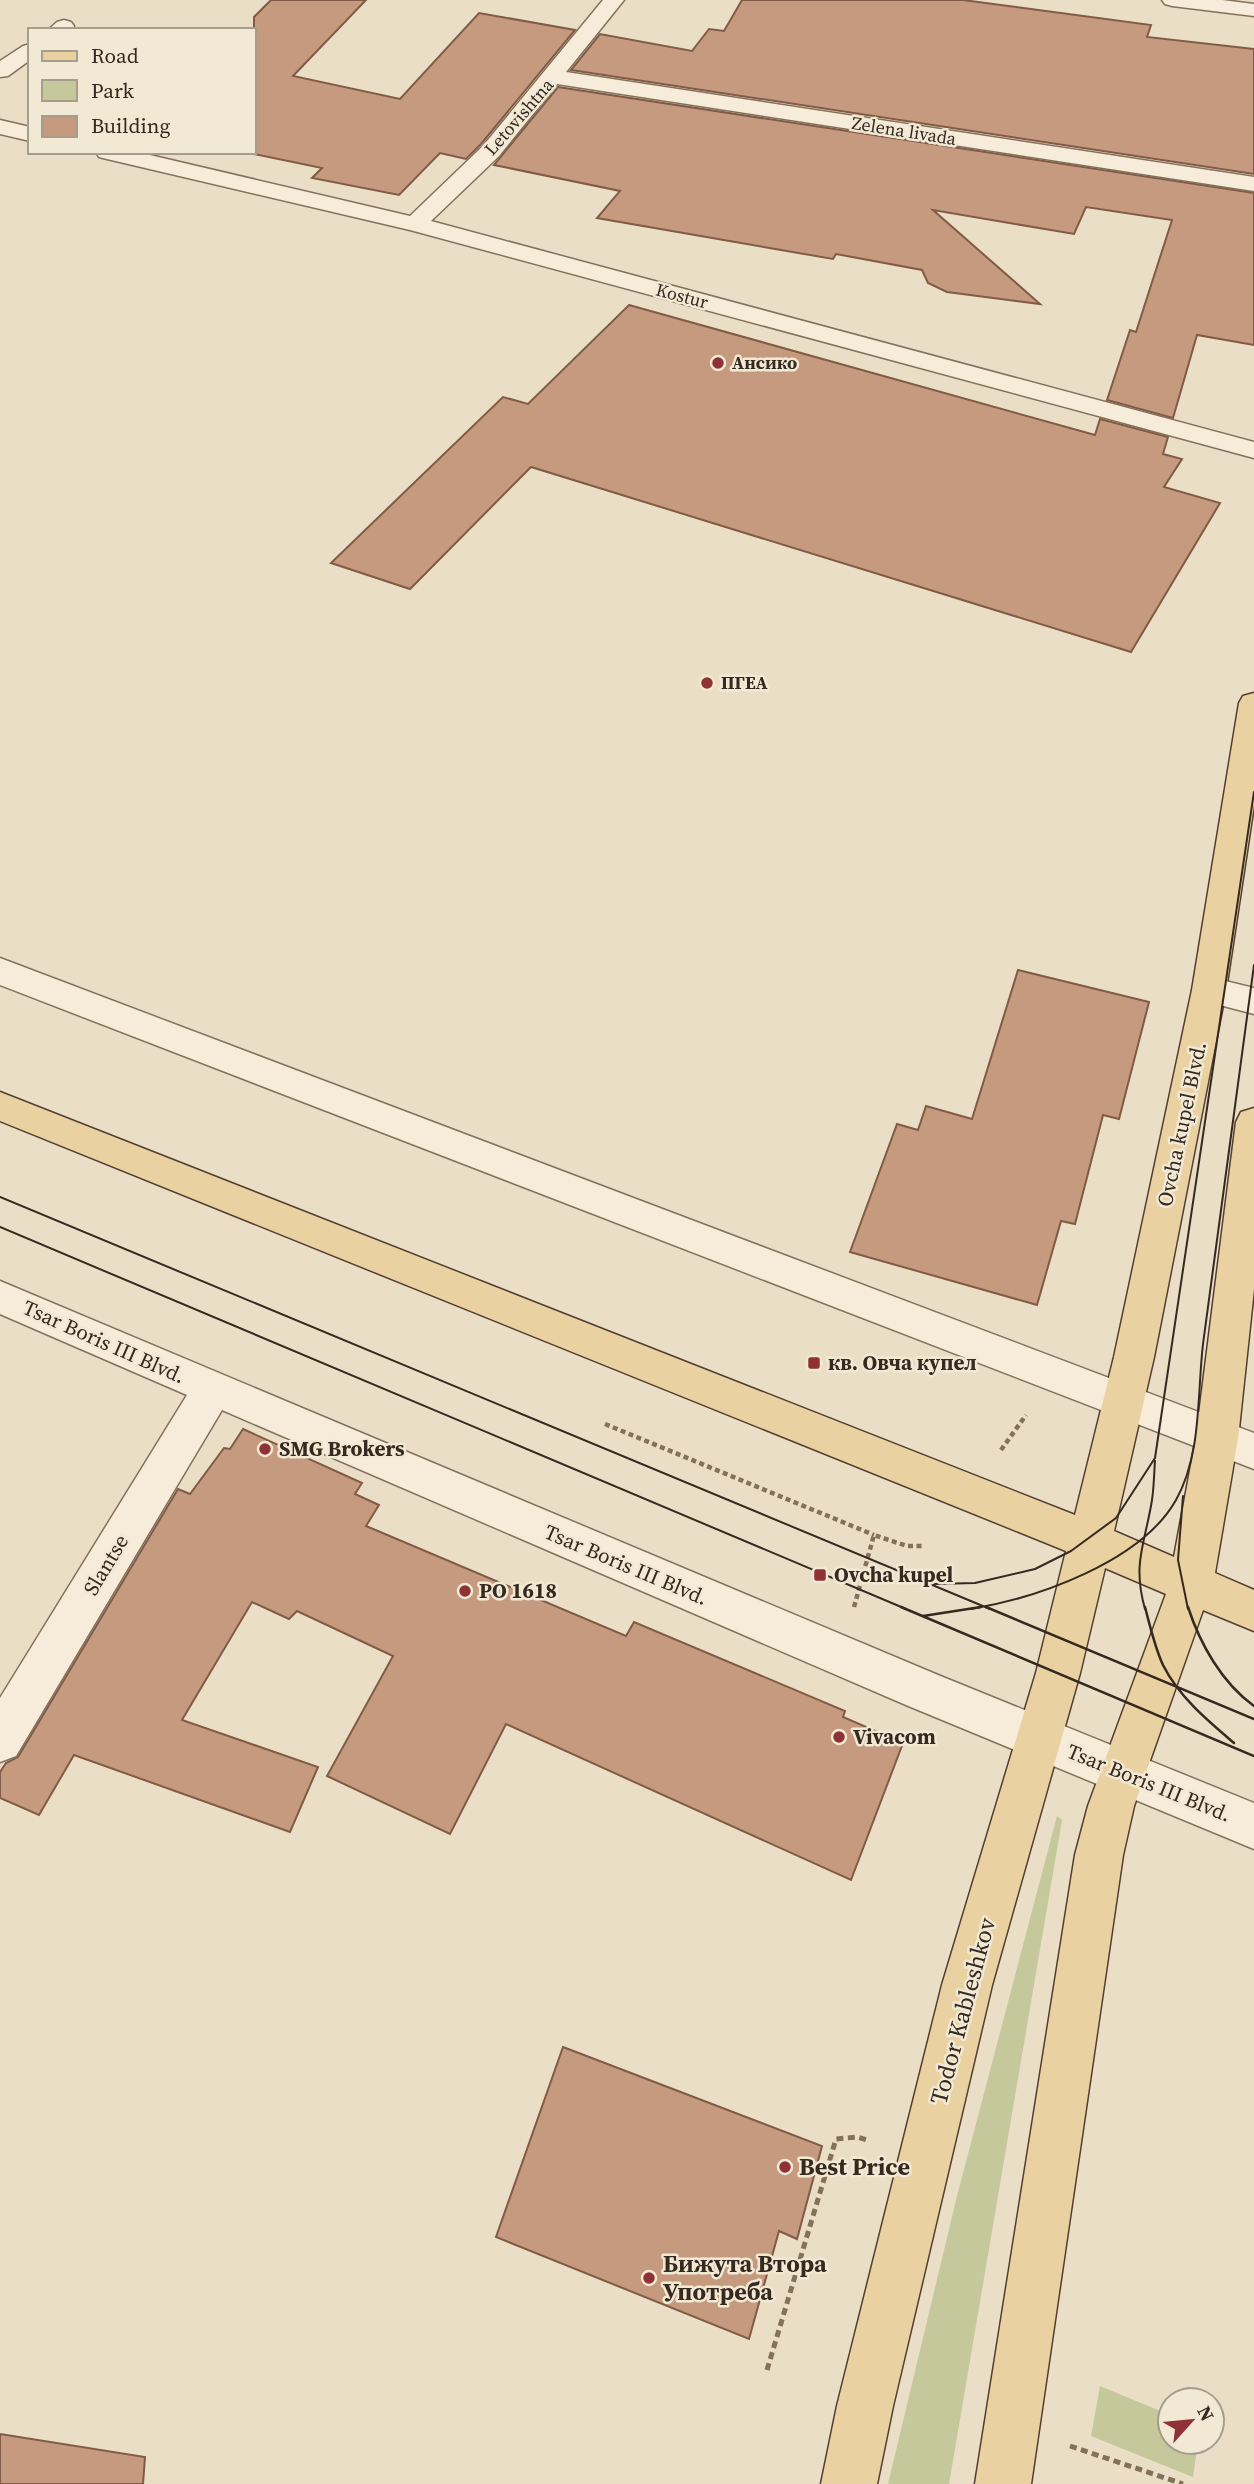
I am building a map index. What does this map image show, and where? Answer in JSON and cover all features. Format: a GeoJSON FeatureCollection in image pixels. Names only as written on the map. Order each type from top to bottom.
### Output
{"type":"FeatureCollection","features":[{"type":"Feature","properties":{"kind":"main road","name":"Ovcha kupel Blvd."},"geometry":{"type":"LineString","coordinates":[[1090,1541],[1124,1401],[1209,990],[1254,703]]}},
{"type":"Feature","properties":{"kind":"main road"},"geometry":{"type":"LineString","coordinates":[[0,1106],[1090,1541],[1254,1611]]}},
{"type":"Feature","properties":{"kind":"main road"},"geometry":{"type":"LineString","coordinates":[[1003,2484],[1099,1855],[1111,1806],[1191,1584],[1236,1444],[1254,1122]]}},
{"type":"Feature","properties":{"kind":"main road","name":"Todor Kableshkov"},"geometry":{"type":"LineString","coordinates":[[849,2484],[865,2406],[967,1985],[1039,1738],[1090,1541]]}},
{"type":"Feature","properties":{"kind":"street","name":"Letovishtna"},"geometry":{"type":"LineString","coordinates":[[415,224],[491,151],[554,77],[614,0]]}},
{"type":"Feature","properties":{"kind":"street"},"geometry":{"type":"LineString","coordinates":[[1172,0],[1254,10]]}},
{"type":"Feature","properties":{"kind":"street"},"geometry":{"type":"LineString","coordinates":[[0,71],[28,51]]}},
{"type":"Feature","properties":{"kind":"street","name":"Zelena livada"},"geometry":{"type":"LineString","coordinates":[[554,77],[1254,184]]}},
{"type":"Feature","properties":{"kind":"street"},"geometry":{"type":"LineString","coordinates":[[0,127],[28,134]]}},
{"type":"Feature","properties":{"kind":"street","name":"Kostur"},"geometry":{"type":"LineString","coordinates":[[116,154],[415,224],[1254,450]]}},
{"type":"Feature","properties":{"kind":"street"},"geometry":{"type":"LineString","coordinates":[[0,971],[1236,1444]]}},
{"type":"Feature","properties":{"kind":"street"},"geometry":{"type":"LineString","coordinates":[[1209,990],[1254,1001]]}},
{"type":"Feature","properties":{"kind":"street","name":"Tsar Boris III Blvd."},"geometry":{"type":"LineString","coordinates":[[0,1297],[213,1390],[1254,1826]]}},
{"type":"Feature","properties":{"kind":"street","name":"Slantse"},"geometry":{"type":"LineString","coordinates":[[0,1740],[213,1390]]}},
{"type":"Feature","properties":{"kind":"path"},"geometry":{"type":"LineString","coordinates":[[998,1454],[1032,1406]]}},
{"type":"Feature","properties":{"kind":"path"},"geometry":{"type":"LineString","coordinates":[[605,1424],[874,1535],[907,1546],[925,1546]]}},
{"type":"Feature","properties":{"kind":"path"},"geometry":{"type":"LineString","coordinates":[[853,1612],[874,1535]]}},
{"type":"Feature","properties":{"kind":"path"},"geometry":{"type":"LineString","coordinates":[[767,2370],[836,2139],[857,2137],[867,2140]]}},
{"type":"Feature","properties":{"kind":"path"},"geometry":{"type":"LineString","coordinates":[[1070,2446],[1183,2484]]}},
{"type":"Feature","properties":{"kind":"green space"},"geometry":{"type":"Polygon","coordinates":[[[1057,1816],[1062,1820],[949,2484],[888,2484],[957,2196],[1057,1816]]]}},
{"type":"Feature","properties":{"kind":"green space"},"geometry":{"type":"Polygon","coordinates":[[[1100,2386],[1156,2409],[1156,2456],[1196,2456],[1193,2477],[1091,2436],[1100,2386]]]}},
{"type":"Feature","properties":{"kind":"building"},"geometry":{"type":"Polygon","coordinates":[[[271,0],[366,0],[293,76],[400,99],[479,13],[575,30],[466,159],[440,153],[399,195],[312,178],[322,168],[254,154],[254,17],[271,0]]]}},
{"type":"Feature","properties":{"kind":"building"},"geometry":{"type":"Polygon","coordinates":[[[742,0],[963,0],[1151,25],[1147,37],[1254,49],[1254,174],[571,70],[600,34],[692,51],[709,29],[724,31],[742,0]]]}},
{"type":"Feature","properties":{"kind":"building"},"geometry":{"type":"Polygon","coordinates":[[[558,87],[1254,193],[1254,345],[1197,335],[1173,418],[1107,400],[1130,330],[1136,332],[1172,220],[1086,207],[1074,234],[933,210],[1040,304],[947,292],[928,283],[922,270],[836,254],[833,259],[597,218],[620,191],[494,165],[558,87]]]}},
{"type":"Feature","properties":{"kind":"building"},"geometry":{"type":"Polygon","coordinates":[[[629,305],[1095,435],[1100,419],[1168,437],[1163,454],[1182,459],[1164,487],[1220,503],[1131,652],[531,467],[410,589],[331,563],[503,397],[528,404],[629,305]]]}},
{"type":"Feature","properties":{"kind":"building"},"geometry":{"type":"Polygon","coordinates":[[[1018,970],[1149,1002],[1119,1119],[1103,1115],[1075,1224],[1061,1221],[1037,1305],[850,1252],[897,1124],[918,1130],[926,1106],[972,1119],[1018,970]]]}},
{"type":"Feature","properties":{"kind":"building"},"geometry":{"type":"Polygon","coordinates":[[[243,1429],[362,1483],[355,1494],[379,1505],[366,1526],[626,1636],[634,1622],[845,1711],[843,1717],[903,1743],[851,1880],[506,1724],[450,1834],[327,1776],[393,1656],[297,1611],[289,1619],[252,1602],[182,1720],[318,1767],[290,1832],[74,1755],[39,1815],[0,1798],[0,1772],[6,1763],[18,1757],[178,1489],[190,1494],[224,1448],[230,1449],[243,1429]]]}},
{"type":"Feature","properties":{"kind":"building"},"geometry":{"type":"Polygon","coordinates":[[[563,2047],[822,2146],[797,2239],[779,2231],[749,2339],[496,2237],[563,2047]]]}},
{"type":"Feature","properties":{"kind":"building"},"geometry":{"type":"Polygon","coordinates":[[[0,2434],[145,2457],[143,2484],[0,2484],[0,2434]]]}},
{"type":"Feature","properties":{"kind":"tram line"},"geometry":{"type":"LineString","coordinates":[[933,1584],[975,1583],[1035,1569],[1071,1551],[1116,1518],[1155,1458],[1254,792]]}},
{"type":"Feature","properties":{"kind":"tram line"},"geometry":{"type":"LineString","coordinates":[[1145,1536],[1160,1522],[1176,1500],[1184,1482],[1194,1444],[1203,1344],[1254,965]]}},
{"type":"Feature","properties":{"kind":"tram line"},"geometry":{"type":"LineString","coordinates":[[0,1197],[984,1607]]}},
{"type":"Feature","properties":{"kind":"tram line"},"geometry":{"type":"LineString","coordinates":[[0,1227],[906,1609]]}},
{"type":"Feature","properties":{"kind":"tram line"},"geometry":{"type":"LineString","coordinates":[[1145,1536],[1152,1500],[1155,1461]]}},
{"type":"Feature","properties":{"kind":"tram line"},"geometry":{"type":"LineString","coordinates":[[1183,1496],[1178,1560],[1188,1609]]}},
{"type":"Feature","properties":{"kind":"tram line"},"geometry":{"type":"LineString","coordinates":[[984,1607],[1026,1596],[1085,1574],[1113,1559],[1145,1536]]}},
{"type":"Feature","properties":{"kind":"tram line"},"geometry":{"type":"LineString","coordinates":[[1145,1536],[1140,1579],[1145,1609]]}},
{"type":"Feature","properties":{"kind":"tram line"},"geometry":{"type":"LineString","coordinates":[[901,1607],[1254,1756]]}},
{"type":"Feature","properties":{"kind":"tram line"},"geometry":{"type":"LineString","coordinates":[[923,1616],[981,1607]]}},
{"type":"Feature","properties":{"kind":"tram line"},"geometry":{"type":"LineString","coordinates":[[971,1609],[984,1607]]}},
{"type":"Feature","properties":{"kind":"tram line"},"geometry":{"type":"LineString","coordinates":[[984,1607],[990,1609]]}},
{"type":"Feature","properties":{"kind":"tram line"},"geometry":{"type":"LineString","coordinates":[[986,1607],[1176,1686]]}},
{"type":"Feature","properties":{"kind":"tram line"},"geometry":{"type":"LineString","coordinates":[[1145,1607],[1163,1665],[1176,1686]]}},
{"type":"Feature","properties":{"kind":"tram line"},"geometry":{"type":"LineString","coordinates":[[1188,1607],[1214,1662],[1232,1686],[1254,1706]]}},
{"type":"Feature","properties":{"kind":"tram line"},"geometry":{"type":"LineString","coordinates":[[1176,1686],[1254,1719]]}},
{"type":"Feature","properties":{"kind":"tram line"},"geometry":{"type":"LineString","coordinates":[[1176,1686],[1195,1708],[1234,1743]]}},
{"type":"Feature","properties":{"kind":"place","name":"Ансико"},"geometry":{"type":"Point","coordinates":[718,363]}},
{"type":"Feature","properties":{"kind":"place","name":"ПГЕА"},"geometry":{"type":"Point","coordinates":[707,683]}},
{"type":"Feature","properties":{"kind":"place","name":"кв. Овча купел"},"geometry":{"type":"Point","coordinates":[814,1363]}},
{"type":"Feature","properties":{"kind":"place","name":"SMG Brokers"},"geometry":{"type":"Point","coordinates":[265,1449]}},
{"type":"Feature","properties":{"kind":"place","name":"Ovcha kupel"},"geometry":{"type":"Point","coordinates":[820,1575]}},
{"type":"Feature","properties":{"kind":"place","name":"PO 1618"},"geometry":{"type":"Point","coordinates":[465,1591]}},
{"type":"Feature","properties":{"kind":"place","name":"Vivacom"},"geometry":{"type":"Point","coordinates":[839,1737]}},
{"type":"Feature","properties":{"kind":"place","name":"Best Price"},"geometry":{"type":"Point","coordinates":[785,2167]}},
{"type":"Feature","properties":{"kind":"place","name":"Бижута Втора Употреба"},"geometry":{"type":"Point","coordinates":[649,2278]}}]}
